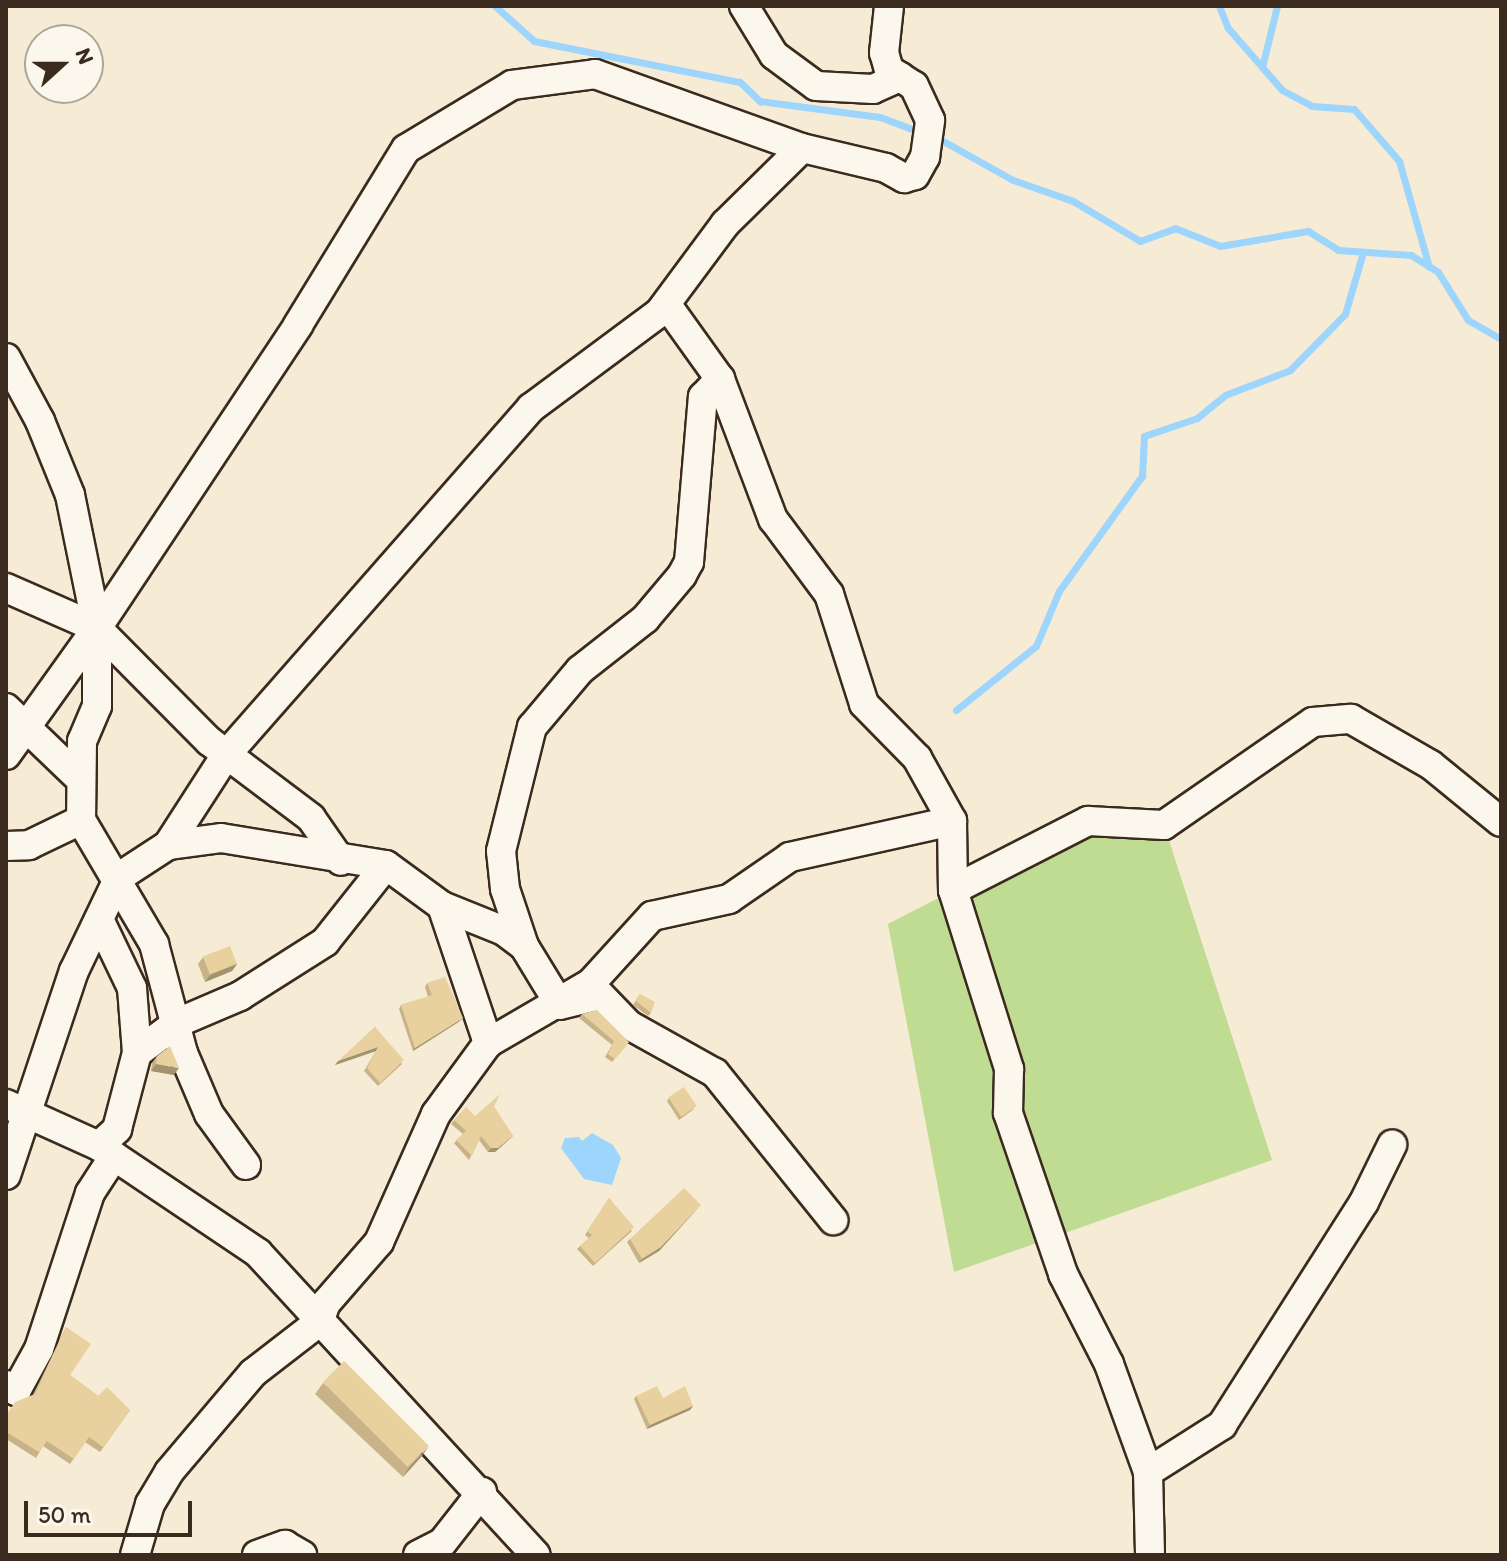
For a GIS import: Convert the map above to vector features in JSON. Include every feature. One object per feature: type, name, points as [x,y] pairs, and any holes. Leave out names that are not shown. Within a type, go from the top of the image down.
[{"type":"street","points":[[719,6],[758,32]]},
{"type":"street","points":[[744,6],[774,55],[816,86],[873,89],[900,77]]},
{"type":"street","points":[[6,755],[16,718],[97,628],[298,325],[406,149],[512,85],[595,74],[802,148],[875,165],[904,178],[915,175],[925,157],[930,120],[914,86],[889,70],[884,53],[889,6]]},
{"type":"street","points":[[6,1175],[17,1108],[74,971],[119,877],[168,845],[226,755],[531,408],[667,305],[725,224],[802,148]]},
{"type":"street","points":[[667,305],[720,379],[773,519],[829,594],[864,704],[917,758],[952,821],[953,890],[1009,1069],[1008,1113],[1063,1274],[1109,1364],[1148,1472],[1150,1555]]},
{"type":"street","points":[[6,358],[40,421],[70,495],[97,628],[97,706],[82,741],[81,820],[119,877],[154,944],[183,1053],[209,1114],[246,1165]]},
{"type":"street","points":[[560,1005],[524,946],[505,889],[501,851],[532,727],[580,670],[645,619],[682,575],[689,562],[703,397],[720,379]]},
{"type":"street","points":[[6,588],[97,628],[226,755],[311,818],[341,861]]},
{"type":"street","points":[[16,718],[81,780]]},
{"type":"street","points":[[953,890],[1088,821],[1164,825],[1313,722],[1351,719],[1431,765],[1501,822]]},
{"type":"street","points":[[6,846],[29,845],[81,820]]},
{"type":"street","points":[[135,1555],[150,1504],[178,1460],[253,1373],[319,1322],[326,1303],[379,1242],[436,1114],[488,1043],[560,1005],[591,983],[652,916],[729,899],[790,857],[952,821]]},
{"type":"street","points":[[168,845],[221,838],[341,861],[386,865],[442,906],[504,931],[524,946]]},
{"type":"street","points":[[137,1053],[177,1023],[240,996],[325,942],[386,865]]},
{"type":"street","points":[[442,906],[488,1043]]},
{"type":"street","points":[[6,1385],[16,1391],[39,1349],[90,1193],[117,1129],[137,1053],[132,988],[99,919]]},
{"type":"street","points":[[560,1005],[600,995],[629,1025],[715,1073],[833,1220]]},
{"type":"street","points":[[17,1108],[106,1151],[258,1253],[319,1322],[482,1492],[536,1555]]},
{"type":"street","points":[[1148,1472],[1222,1425],[1364,1202],[1392,1145]]},
{"type":"street","points":[[418,1555],[442,1543],[482,1492]]},
{"type":"street","points":[[257,1555],[285,1545],[302,1555]]},
{"type":"green space","points":[[1088,821],[1164,825],[1272,1160],[954,1272],[888,924]]},
{"type":"water","points":[[592,1133],[613,1145],[621,1158],[612,1185],[584,1179],[561,1148],[565,1138],[579,1137],[582,1141]]},
{"type":"building","points":[[230,946],[237,964],[210,974],[203,956]]},
{"type":"building","points":[[445,977],[463,1018],[415,1048],[401,1005],[432,995],[427,983]]},
{"type":"building","points":[[640,994],[655,1002],[651,1013],[636,1001]]},
{"type":"building","points":[[597,1010],[629,1042],[615,1059],[608,1054],[614,1041],[582,1014]]},
{"type":"building","points":[[375,1027],[404,1060],[380,1083],[367,1068],[378,1047],[338,1061]]},
{"type":"building","points":[[170,1046],[179,1068],[156,1064],[157,1056]]},
{"type":"building","points":[[684,1087],[697,1106],[681,1117],[668,1098]]},
{"type":"building","points":[[500,1094],[494,1107],[513,1136],[498,1148],[491,1148],[481,1136],[472,1156],[456,1140],[466,1131],[454,1120],[466,1107],[475,1116]]},
{"type":"building","points":[[684,1188],[701,1205],[661,1247],[642,1259],[630,1239]]},
{"type":"building","points":[[609,1198],[634,1227],[595,1263],[580,1246],[592,1235],[587,1231]]},
{"type":"building","points":[[66,1327],[91,1344],[70,1375],[98,1396],[107,1387],[130,1410],[103,1447],[89,1437],[74,1459],[47,1441],[39,1452],[6,1432],[6,1416],[15,1402],[35,1394]]},
{"type":"building","points":[[344,1361],[429,1446],[408,1467],[323,1382]]},
{"type":"building","points":[[657,1386],[663,1398],[685,1386],[693,1406],[650,1425],[636,1396]]},
{"type":"waterway","points":[[495,6],[534,41],[740,82],[760,101],[880,117],[920,132]]},
{"type":"waterway","points":[[1219,6],[1228,28],[1282,90],[1312,106],[1354,109],[1399,161],[1429,267]]},
{"type":"waterway","points":[[1262,67],[1277,6]]},
{"type":"waterway","points":[[936,137],[1013,180],[1073,201],[1140,241],[1175,228],[1220,246],[1308,231],[1338,250],[1411,255],[1438,272],[1468,320],[1501,339]]},
{"type":"waterway","points":[[956,710],[1036,646],[1059,591],[1142,476],[1144,436],[1197,418],[1225,395],[1290,370],[1345,314],[1363,252]]}]
